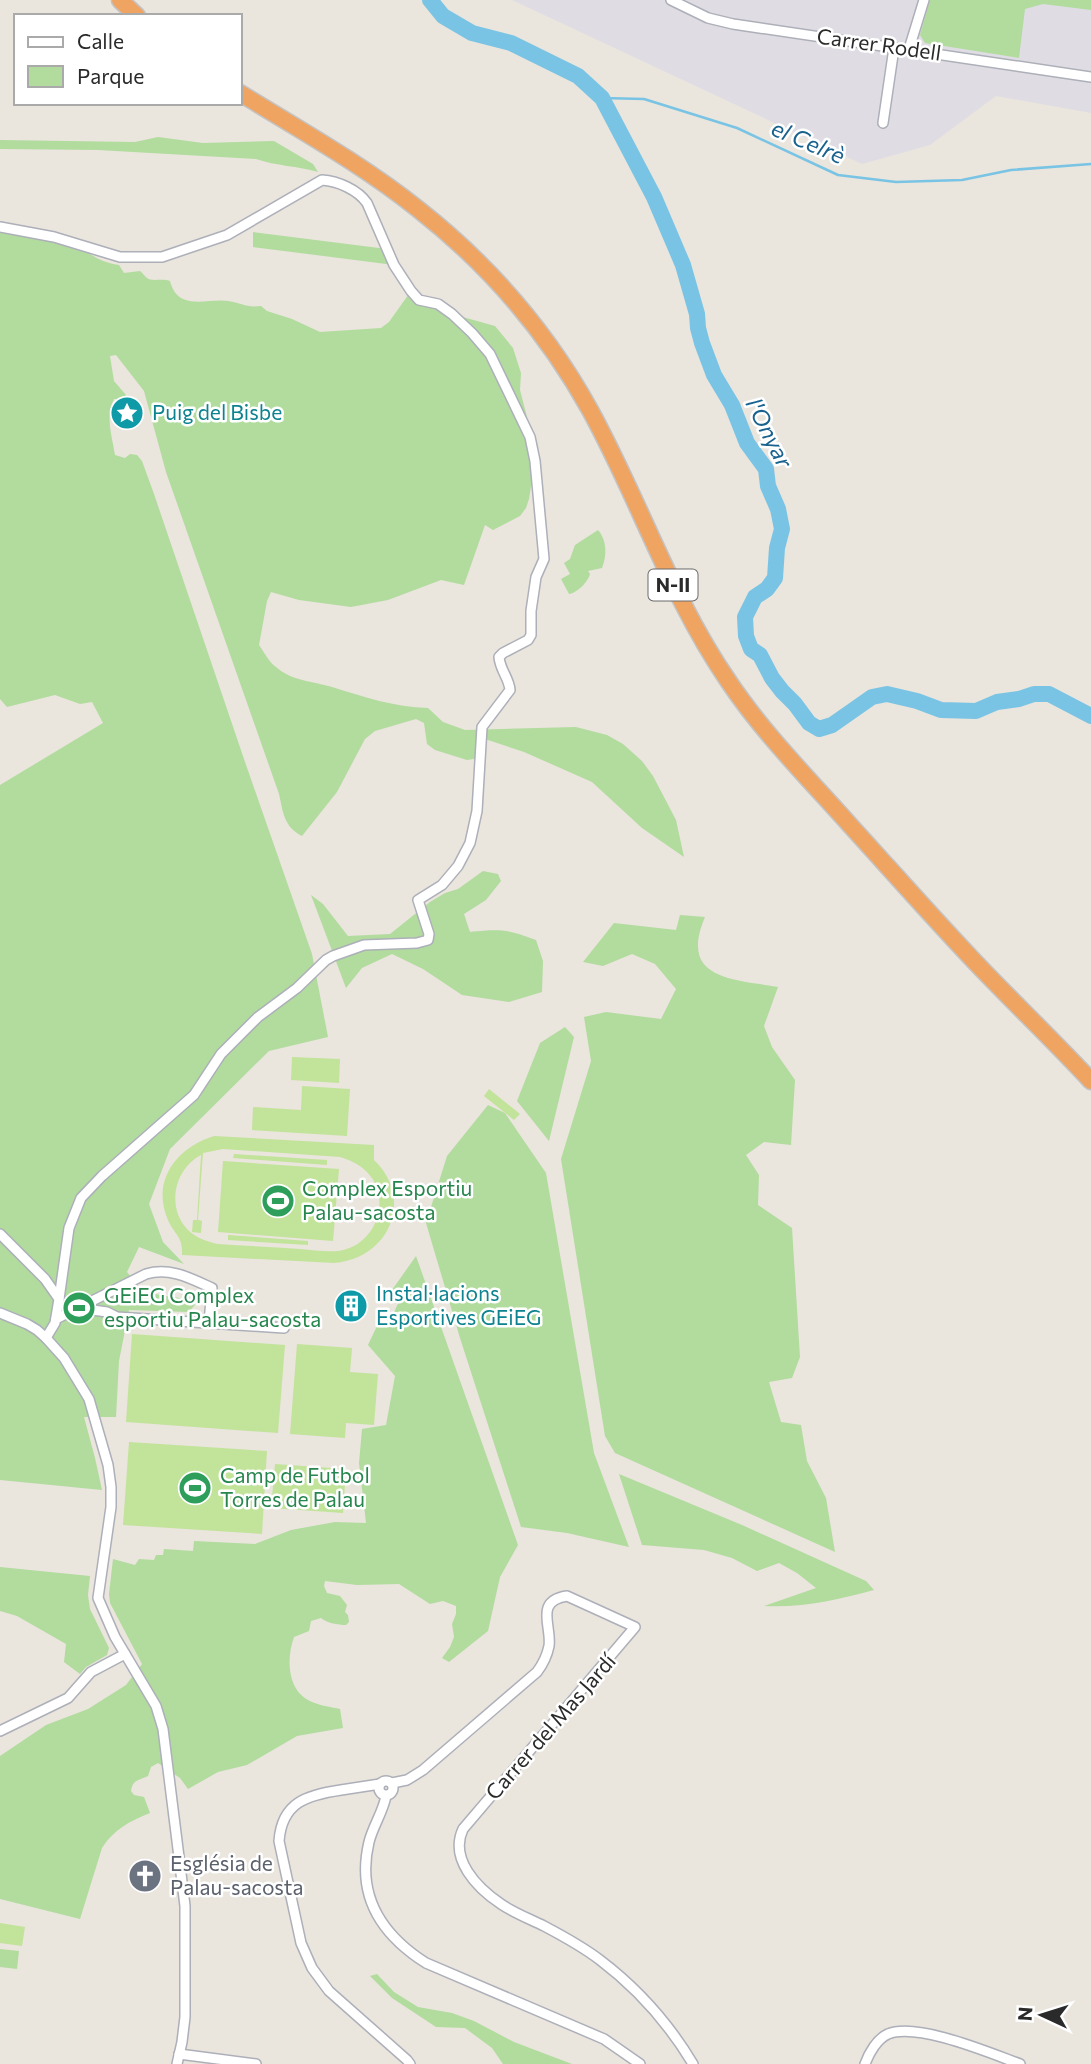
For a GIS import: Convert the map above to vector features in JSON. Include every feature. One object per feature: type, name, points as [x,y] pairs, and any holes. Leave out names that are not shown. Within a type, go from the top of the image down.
[{"type":"highway","points":[[121,1],[135,14]]},
{"type":"highway","name":"N-II","points":[[242,94],[326,146],[417,208],[472,257],[518,306],[555,353],[579,391],[613,455],[664,568],[709,653],[753,716],[974,961],[1091,1081]]},
{"type":"street","name":"Carrer Rodell","points":[[671,0],[708,18],[733,24],[1091,77]]},
{"type":"street","points":[[909,49],[923,0]]},
{"type":"street","points":[[883,123],[894,48]]},
{"type":"street","points":[[0,227],[54,237],[120,257],[162,257],[227,235],[322,180],[343,185],[367,203],[394,265],[419,300],[438,304],[452,314],[490,354],[530,437],[535,461],[544,559],[536,577],[531,635],[522,645],[499,657],[502,673],[510,690],[482,727],[477,811],[470,843],[458,866],[442,885],[418,900],[429,934],[428,940],[417,943],[363,945],[326,960],[297,988],[258,1017],[221,1054],[194,1095],[102,1175],[81,1198],[69,1228],[56,1319],[46,1338]]},
{"type":"street","points":[[0,1234],[45,1279],[59,1299]]},
{"type":"street","points":[[56,1319],[159,1270],[179,1274],[212,1288],[209,1323]]},
{"type":"street","points":[[78,1308],[107,1312],[117,1317],[284,1328]]},
{"type":"street","points":[[0,1312],[27,1324],[46,1338],[64,1358],[89,1399],[108,1465],[111,1507],[98,1598],[125,1654],[156,1706],[163,1729],[185,1906],[185,2017],[178,2059],[256,2064]]},
{"type":"street","name":"Carrer del Mas Jardí","points":[[392,1783],[407,1780],[423,1770],[537,1672],[549,1647],[546,1617],[548,1606],[554,1600],[567,1596],[635,1627],[463,1829],[459,1856],[481,1887],[501,1905],[578,1946],[600,1960],[631,1987],[677,2038],[693,2064]]},
{"type":"street","points":[[0,1731],[68,1698],[91,1672],[125,1654]]},
{"type":"street","points":[[410,2064],[329,1991],[312,1968],[301,1944],[279,1841],[287,1813],[306,1797],[380,1784],[387,1780],[392,1783],[393,1792],[386,1796],[368,1846],[367,1880],[376,1913],[393,1938],[426,1962],[604,2039],[640,2064]]},
{"type":"street","points":[[380,1784],[380,1793],[386,1796]]},
{"type":"street","points":[[865,2064],[880,2039],[898,2032],[922,2033],[952,2040],[1020,2064]]},
{"type":"shaded area","points":[[512,0],[1091,0],[1091,113],[996,96],[930,145],[862,164]]},
{"type":"green space","points":[[930,0],[1091,0],[1091,10],[1043,4],[1025,9],[1019,58],[925,43],[920,35]]},
{"type":"green space","points":[[158,137],[203,143],[274,141],[313,164],[318,172],[256,159],[98,150],[0,149],[0,140],[135,142]]},
{"type":"green space","points":[[0,227],[63,239],[99,259],[119,265],[124,273],[140,271],[149,279],[170,281],[174,291],[185,300],[222,300],[261,306],[267,311],[320,332],[381,328],[389,322],[411,291],[452,314],[495,326],[513,348],[521,373],[520,390],[527,417],[524,423],[535,461],[526,508],[520,516],[493,530],[485,525],[464,585],[441,580],[388,600],[351,607],[299,600],[271,592],[259,645],[273,665],[289,675],[379,701],[428,708],[443,722],[465,730],[576,727],[607,735],[623,744],[642,761],[653,776],[676,820],[684,857],[642,828],[592,782],[524,752],[482,738],[480,758],[467,760],[435,750],[427,744],[424,723],[416,719],[375,731],[365,739],[337,792],[302,836],[291,828],[283,813],[279,794],[166,472],[144,391],[116,355],[110,356],[114,381],[126,395],[122,399],[114,399],[111,406],[110,426],[115,455],[125,458],[130,454],[137,455],[142,461],[312,954],[328,1037],[269,1051],[170,1149],[149,1204],[163,1242],[184,1264],[139,1247],[127,1272],[143,1292],[198,1301],[189,1312],[129,1310],[119,1361],[116,1417],[84,1417],[102,1490],[0,1480],[0,785],[103,723],[92,702],[80,704],[55,695],[7,707],[0,699]]},
{"type":"green space","points":[[253,232],[387,249],[394,265],[253,247]]},
{"type":"green space","points":[[598,530],[605,548],[602,568],[588,571],[590,574],[585,584],[569,594],[561,579],[570,574],[564,563],[570,559],[575,545]]},
{"type":"green space","points":[[483,871],[498,874],[501,881],[486,900],[464,914],[470,932],[503,931],[536,940],[543,961],[542,992],[509,1002],[462,995],[423,969],[392,954],[362,968],[346,988],[311,895],[323,904],[348,936],[390,934],[430,902],[458,889]]},
{"type":"green space","points":[[680,915],[705,917],[699,938],[699,953],[705,965],[715,973],[744,982],[778,987],[764,1026],[772,1047],[795,1080],[791,1145],[764,1142],[746,1155],[759,1175],[758,1205],[792,1228],[800,1357],[792,1378],[769,1382],[781,1422],[801,1425],[807,1461],[826,1498],[835,1552],[615,1453],[605,1436],[561,1159],[591,1061],[584,1017],[606,1012],[661,1019],[676,989],[655,964],[632,954],[603,966],[583,962],[614,923],[676,930]]},
{"type":"green space","points":[[565,1027],[574,1037],[549,1141],[517,1101],[540,1043]]},
{"type":"green space","points":[[292,1057],[340,1059],[339,1083],[291,1080]]},
{"type":"green space","points":[[302,1086],[350,1089],[347,1136],[252,1130],[253,1107],[301,1110]]},
{"type":"green space","points":[[489,1089],[520,1114],[514,1120],[484,1096]]},
{"type":"green space","points":[[488,1105],[505,1113],[546,1173],[594,1453],[629,1547],[567,1533],[521,1527],[460,1338],[426,1223],[447,1156]]},
{"type":"green space","points":[[214,1136],[374,1145],[374,1160],[386,1175],[393,1192],[394,1209],[390,1225],[382,1239],[369,1251],[353,1259],[334,1263],[182,1255],[180,1240],[168,1220],[164,1206],[165,1179],[178,1158],[200,1141]],"holes":[[[223,1149],[340,1157],[359,1165],[369,1174],[376,1185],[379,1201],[379,1212],[371,1230],[365,1238],[348,1249],[328,1251],[218,1244],[191,1233],[177,1211],[175,1200],[179,1179],[192,1161],[201,1155],[197,1220],[193,1220],[192,1232],[201,1233],[202,1221],[198,1220],[203,1153]]]},
{"type":"green space","points":[[234,1154],[327,1160],[327,1165],[233,1158]]},
{"type":"green space","name":"Complex Esportiu Palau-sacosta","points":[[223,1161],[339,1169],[333,1241],[218,1232]]},
{"type":"green space","points":[[228,1235],[308,1241],[308,1245],[228,1240]]},
{"type":"green space","points":[[416,1256],[518,1545],[500,1577],[488,1631],[449,1662],[442,1658],[454,1637],[452,1624],[456,1606],[443,1601],[430,1604],[399,1584],[357,1585],[325,1581],[327,1593],[340,1596],[347,1605],[345,1612],[349,1622],[340,1625],[321,1618],[311,1621],[309,1631],[294,1637],[290,1655],[291,1674],[293,1683],[304,1697],[315,1703],[340,1709],[343,1728],[297,1736],[247,1765],[218,1772],[188,1789],[180,1778],[158,1763],[151,1767],[148,1776],[135,1782],[131,1791],[134,1795],[144,1797],[150,1813],[123,1826],[102,1848],[80,1919],[0,1899],[0,1756],[46,1725],[88,1709],[126,1685],[142,1664],[110,1603],[113,1559],[135,1565],[139,1559],[154,1560],[156,1555],[163,1555],[164,1549],[193,1551],[194,1541],[255,1544],[291,1530],[335,1522],[366,1523],[359,1463],[362,1429],[386,1425],[395,1376],[368,1345],[377,1326],[390,1321],[401,1297],[392,1290]]},
{"type":"green space","points":[[132,1334],[285,1345],[278,1433],[126,1422]]},
{"type":"green space","points":[[297,1344],[352,1348],[350,1372],[378,1374],[374,1425],[346,1423],[345,1438],[290,1434]]},
{"type":"green space","name":"Camp de Futbol Torres de Palau","points":[[129,1442],[267,1451],[262,1534],[123,1525]]},
{"type":"green space","points":[[275,1464],[346,1469],[343,1513],[271,1508]]},
{"type":"green space","points":[[619,1474],[866,1581],[874,1590],[820,1602],[764,1606],[816,1588],[779,1563],[757,1571],[732,1558],[704,1550],[642,1545]]},
{"type":"green space","points":[[0,1567],[90,1576],[90,1609],[109,1648],[107,1655],[86,1667],[80,1674],[64,1662],[66,1644],[17,1616],[0,1611]]},
{"type":"green space","points":[[0,1923],[25,1927],[22,1946],[0,1943]]},
{"type":"green space","points":[[0,1949],[19,1951],[17,1969],[0,1967]]},
{"type":"green space","points":[[377,1974],[394,1992],[418,2007],[452,2013],[474,2021],[514,2042],[572,2064],[503,2064],[492,2048],[465,2028],[436,2027],[392,1998],[370,1976]]},
{"type":"waterway","name":"l'Onyar","points":[[430,0],[443,16],[472,33],[511,43],[578,76],[602,98],[654,197],[683,265],[702,343],[714,375],[732,405],[747,443],[766,469],[768,486],[778,509],[782,529],[777,548],[775,578],[767,589],[755,597],[745,617],[746,636],[751,649],[760,655],[772,678],[809,723],[819,729],[832,725],[872,697],[887,694],[941,710],[976,711],[997,702],[1034,694],[1049,694],[1091,716]]},
{"type":"waterway","name":"el Celrè","points":[[602,98],[644,99],[737,128],[838,175],[896,182],[962,180],[1011,170],[1091,164]]},
{"type":"place","name":"Puig del Bisbe","points":[[127,413]]},
{"type":"place","name":"Complex Esportiu Palau-sacosta","points":[[278,1201]]},
{"type":"place","name":"Instal·lacions Esportives GEiEG","points":[[351,1306]]},
{"type":"place","name":"GEiEG Complex esportiu Palau-sacosta","points":[[79,1308]]},
{"type":"place","name":"Camp de Futbol Torres de Palau","points":[[195,1488]]},
{"type":"place","name":"Església de Palau-sacosta","points":[[145,1876]]}]
